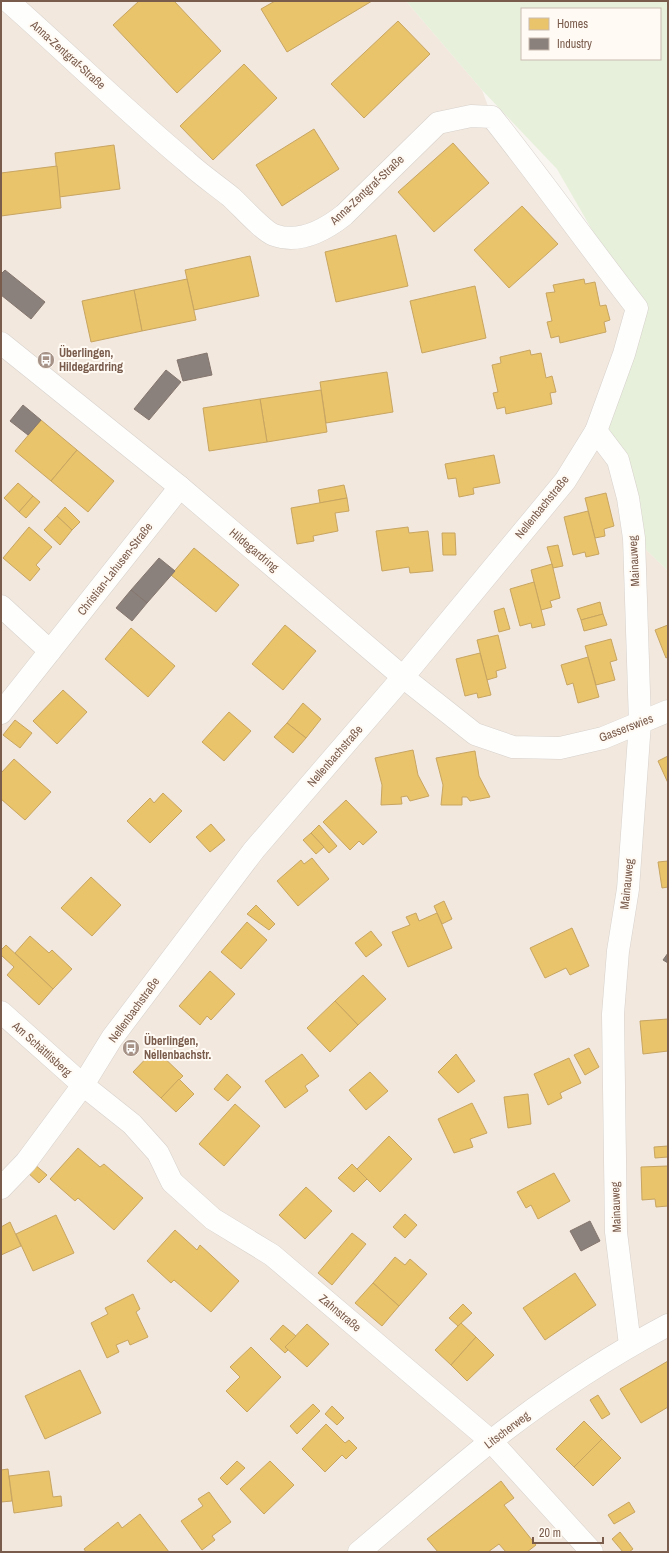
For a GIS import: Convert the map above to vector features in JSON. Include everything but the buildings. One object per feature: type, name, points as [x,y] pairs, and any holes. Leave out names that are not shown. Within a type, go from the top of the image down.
[{"type":"street","name":"Anna-Zentgraf-Straße","points":[[8,1],[186,161],[273,235],[296,237],[317,232],[331,225],[344,215],[438,123],[471,116],[492,117],[637,308]]},
{"type":"street","name":"Nellenbachstraße","points":[[1,1188],[26,1162],[83,1085],[112,1038],[254,850],[403,677],[565,481],[596,431],[624,354],[637,308]]},
{"type":"street","name":"Hildegardring","points":[[1,343],[180,487],[403,677],[475,734],[513,747]]},
{"type":"street","name":"Mainauweg","points":[[596,431],[618,460],[628,498],[634,538],[640,723],[628,889],[618,951],[613,1014],[616,1232],[630,1345]]},
{"type":"street","name":"Christian-Lahusen-Straße","points":[[1,713],[180,487]]},
{"type":"street","points":[[1,606],[50,651]]},
{"type":"street","name":"Gasserswies","points":[[513,747],[560,748],[603,738],[668,711]]},
{"type":"street","name":"Am Schättlisberg","points":[[1,1012],[83,1085]]},
{"type":"street","name":"Zahnstraße","points":[[83,1085],[132,1124],[158,1153],[172,1182],[212,1219],[272,1255],[491,1441],[592,1552]]},
{"type":"street","name":"Litscherweg","points":[[359,1552],[491,1441],[541,1404],[630,1345],[668,1325]]},
{"type":"shaded area","points":[[1,1],[406,1],[482,90],[492,117],[637,308],[634,538],[668,571],[668,1552],[1,1552]]},
{"type":"green space","points":[[406,1],[668,1],[668,571],[634,538],[596,431],[637,308],[557,169],[482,90]]},
{"type":"place","name":"Überlingen, Hildegardring","points":[[46,360]]},
{"type":"place","name":"Überlingen, Nellenbachstr.","points":[[131,1048]]}]
